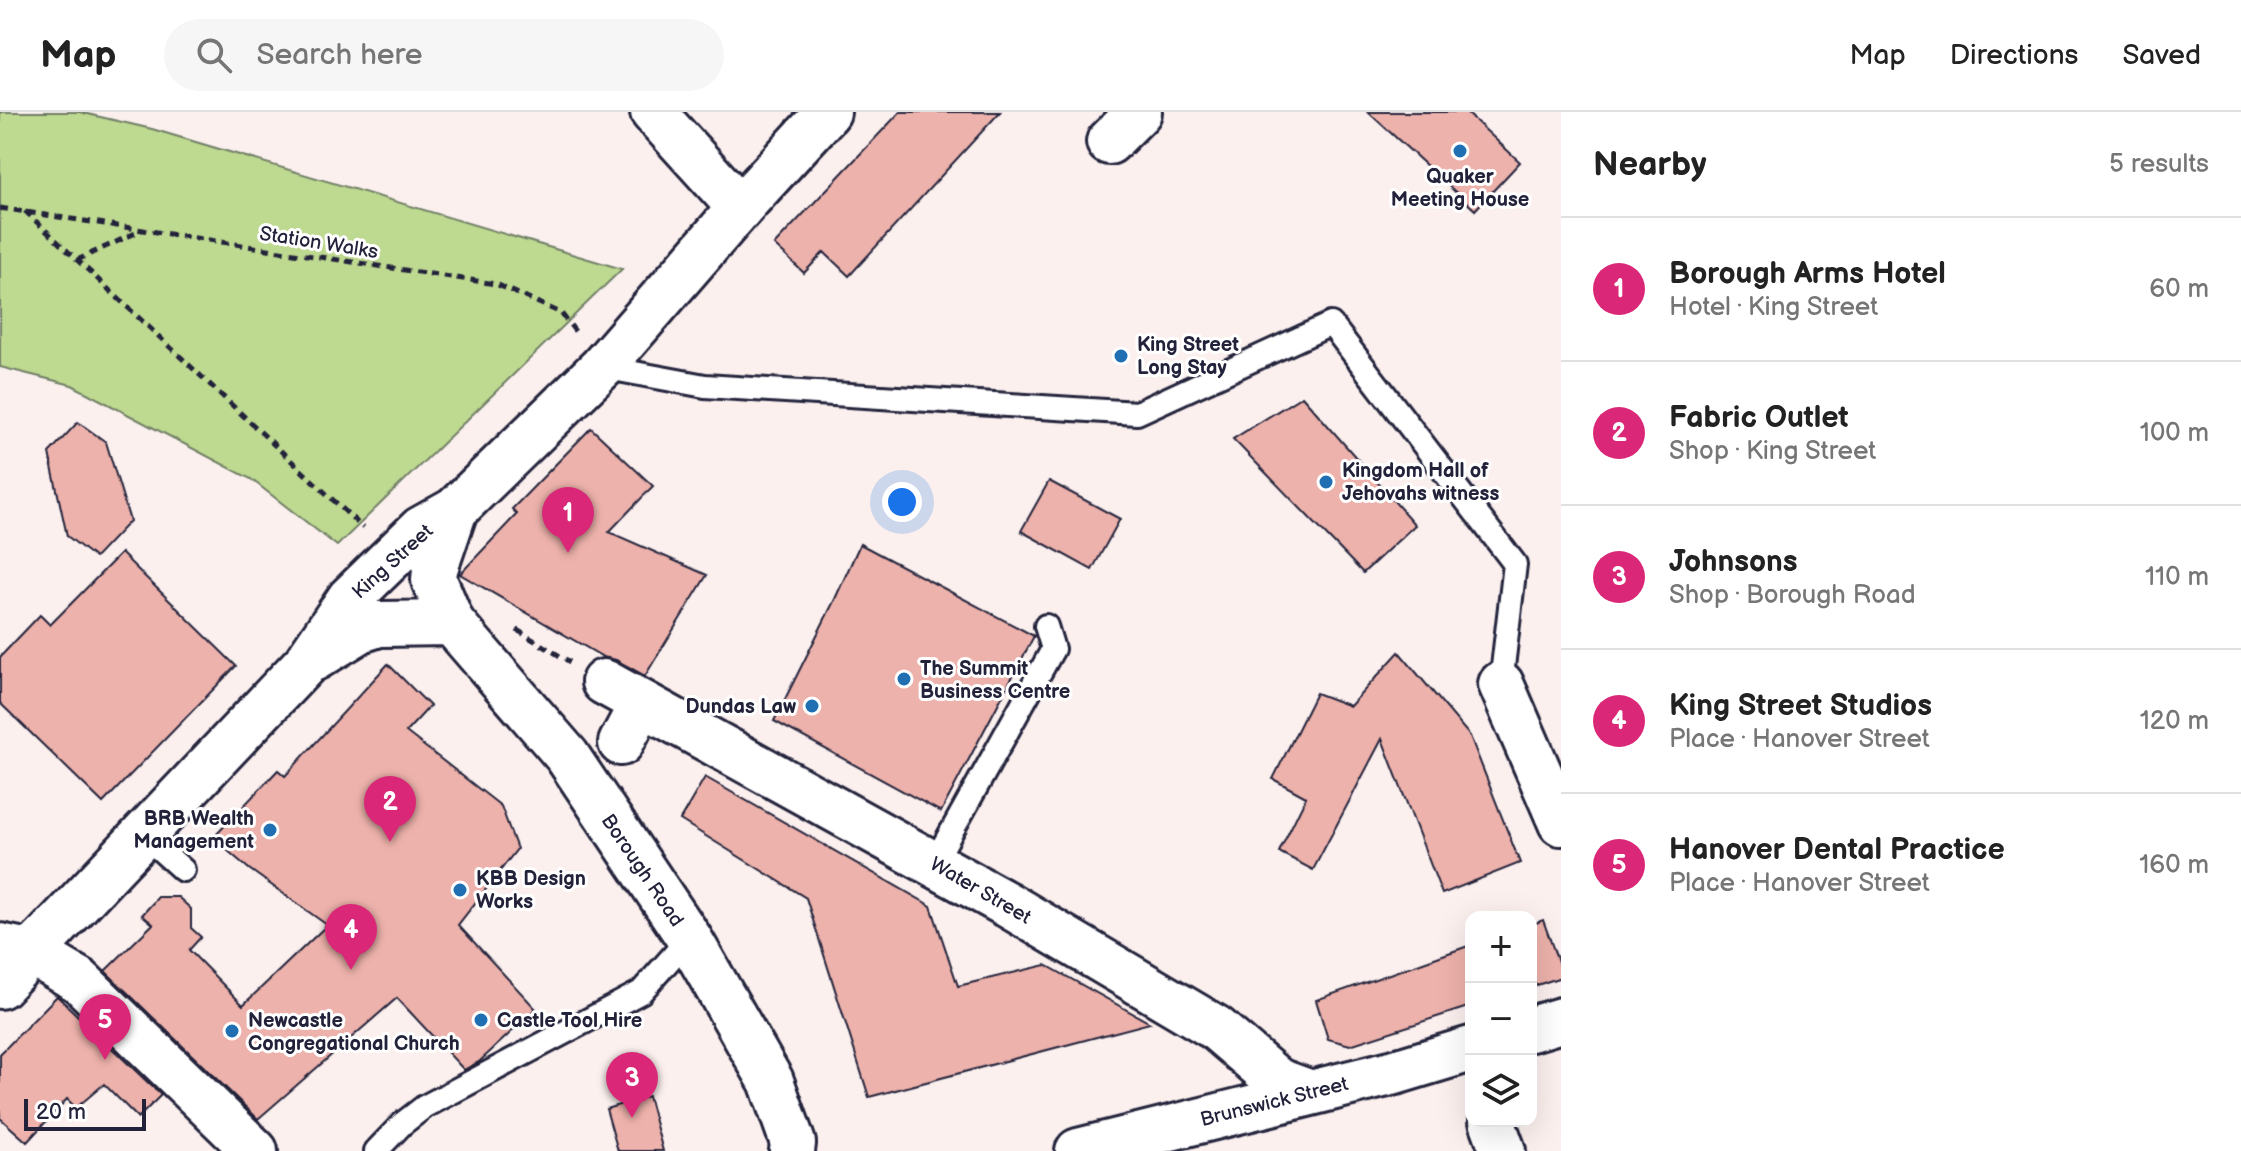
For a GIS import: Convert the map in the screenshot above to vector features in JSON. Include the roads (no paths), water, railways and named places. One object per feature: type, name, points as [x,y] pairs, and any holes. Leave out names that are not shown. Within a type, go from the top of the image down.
[{"type":"main road","points":[[653,112],[740,208]]},
{"type":"main road","name":"King Street","points":[[0,986],[16,950],[144,835],[305,664],[350,598],[421,529],[455,510],[602,367],[828,112]]},
{"type":"main road","name":"Borough Road","points":[[455,510],[434,580],[452,623],[567,756],[689,938],[771,1081],[795,1148]]},
{"type":"main road","points":[[305,664],[361,630],[379,624],[452,623]]},
{"type":"main road","name":"Water Street","points":[[604,682],[934,863],[1216,1028],[1278,1081],[1308,1092]]},
{"type":"main road","points":[[1501,684],[1561,823]]},
{"type":"main road","points":[[621,743],[642,703]]},
{"type":"main road","points":[[16,950],[80,981],[255,1151]]},
{"type":"main road","points":[[1537,1027],[1561,1020]]},
{"type":"main road","name":"Brunswick Street","points":[[1078,1151],[1465,1053]]},
{"type":"main road","points":[[1494,1127],[1503,1151]]},
{"type":"lane","points":[[602,367],[705,386],[1137,413],[1331,324],[1515,564],[1501,684]]},
{"type":"lane","points":[[934,863],[1053,649],[1046,626]]},
{"type":"lane","points":[[144,835],[183,870]]},
{"type":"lane","points":[[376,1151],[424,1107],[641,992],[689,938]]},
{"type":"place","name":"Quaker Meeting House","points":[[1460,151]]},
{"type":"place","name":"King Street Long Stay","points":[[1121,356]]},
{"type":"place","name":"Kingdom Hall of Jehovahs witness","points":[[1326,482]]},
{"type":"place","name":"Borough Arms Hotel","points":[[568,553]]},
{"type":"place","name":"The Summit Business Centre","points":[[904,679]]},
{"type":"place","name":"Dundas Law","points":[[812,706]]},
{"type":"place","name":"BRB Wealth Management","points":[[270,830]]},
{"type":"place","name":"Fabric Outlet","points":[[390,842]]},
{"type":"place","name":"KBB Design Works","points":[[460,890]]},
{"type":"place","name":"King Street Studios","points":[[351,970]]},
{"type":"place","name":"Castle Tool Hire","points":[[481,1020]]},
{"type":"place","name":"Newcastle Congregational Church","points":[[232,1031]]},
{"type":"place","name":"Hanover Dental Practice","points":[[105,1060]]},
{"type":"place","name":"Johnsons","points":[[632,1118]]}]
